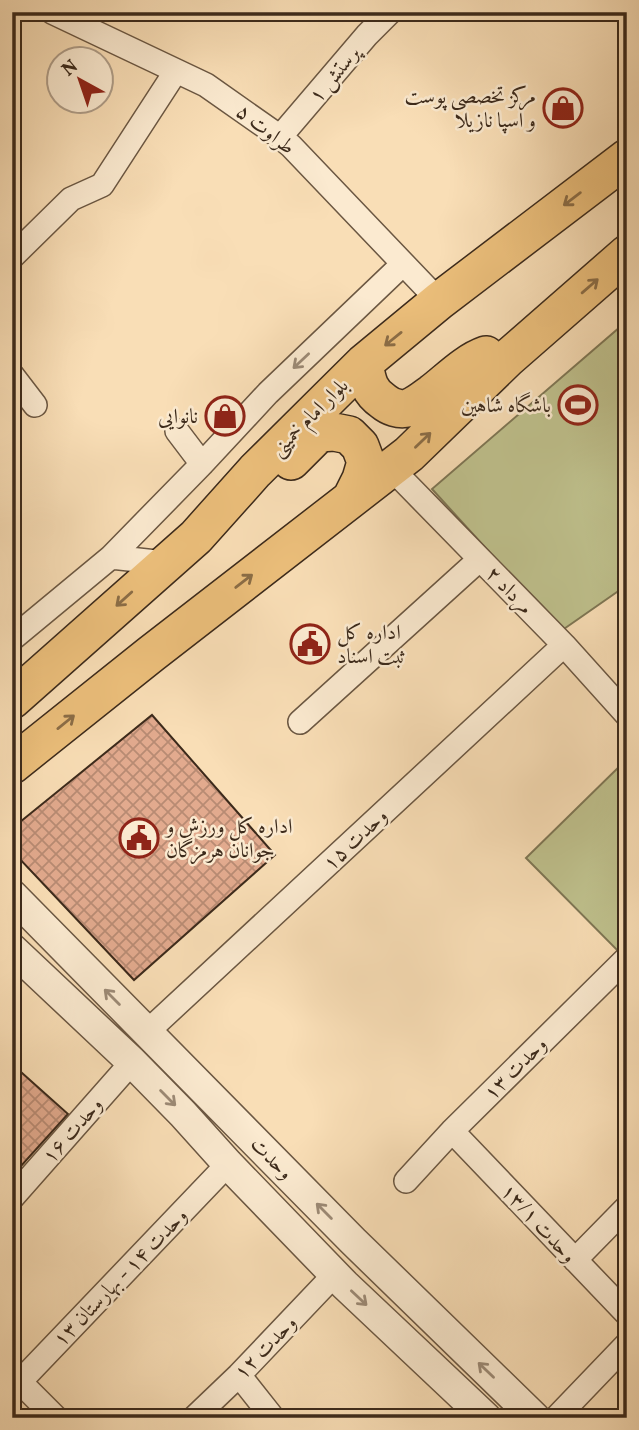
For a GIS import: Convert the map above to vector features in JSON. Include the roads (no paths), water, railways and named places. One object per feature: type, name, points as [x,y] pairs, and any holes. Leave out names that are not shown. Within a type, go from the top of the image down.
[{"type":"main road","name":"بلوار امام خمینی","points":[[12,700],[196,537],[255,471],[364,363],[439,301],[627,158]]},
{"type":"main road","points":[[12,765],[409,454],[508,358],[627,254]]},
{"type":"main road","points":[[364,363],[367,384],[375,396],[396,408],[410,407],[424,399],[464,367],[484,355],[508,358]]},
{"type":"main road","points":[[196,537],[276,476],[319,433],[349,435],[360,446],[366,462],[351,499]]},
{"type":"street","name":"طراوت ۵","points":[[52,12],[206,85],[280,137],[439,301]]},
{"type":"street","name":"پرستش ۱","points":[[280,137],[390,12]]},
{"type":"street","points":[[12,257],[71,199],[102,185],[176,71]]},
{"type":"street","points":[[12,639],[111,556],[268,393],[403,264]]},
{"type":"street","points":[[12,375],[35,405]]},
{"type":"street","points":[[177,431],[202,464]]},
{"type":"street","name":"مرداد ۲","points":[[391,468],[564,645],[627,715]]},
{"type":"street","points":[[111,556],[165,563]]},
{"type":"street","points":[[300,722],[480,559]]},
{"type":"street","name":"وحدت ۱۵","points":[[147,1032],[564,645]]},
{"type":"street","name":"وحدت","points":[[12,895],[353,1241],[536,1418]]},
{"type":"street","name":"وحدت","points":[[12,949],[132,1062],[335,1274],[486,1418]]},
{"type":"street","name":"وحدت ۱۳","points":[[406,1181],[452,1131],[627,958]]},
{"type":"street","name":"وحدت ۱۶","points":[[12,1198],[132,1062]]},
{"type":"street","name":"وحدت ۱۳/۱","points":[[452,1131],[627,1314]]},
{"type":"street","name":"وحدت ۱۴ - بهارستان ۱۳","points":[[16,1386],[228,1164]]},
{"type":"street","points":[[575,1260],[627,1207]]},
{"type":"street","name":"وحدت ۱۲","points":[[194,1418],[335,1274]]},
{"type":"street","points":[[556,1418],[627,1344]]},
{"type":"street","points":[[239,1375],[273,1418]]},
{"type":"street","points":[[16,1386],[56,1418]]},
{"type":"place","name":"مرکز تخصصی پوست و اسپا نازیلا","points":[[563,108]]},
{"type":"place","name":"باشگاه شاهین","points":[[578,405]]},
{"type":"place","name":"نانوایی","points":[[225,416]]},
{"type":"place","name":"اداره کل ثبت اسناد","points":[[310,644]]},
{"type":"place","name":"اداره کل ورزش و جوانان هرمزگان","points":[[139,838]]}]
